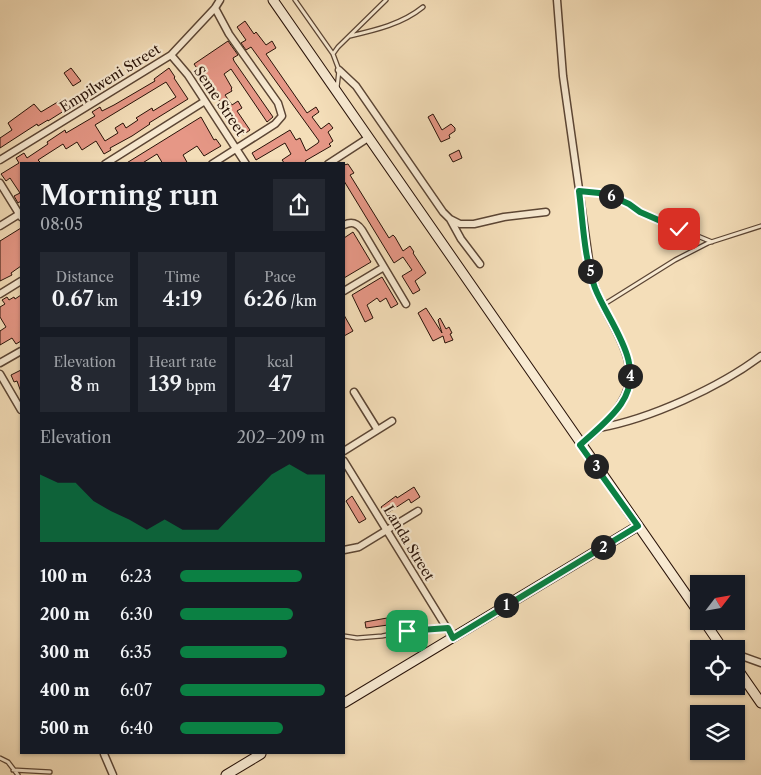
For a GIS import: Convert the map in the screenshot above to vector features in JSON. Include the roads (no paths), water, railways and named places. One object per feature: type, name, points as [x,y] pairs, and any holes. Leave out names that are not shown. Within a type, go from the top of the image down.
[{"type":"main road","points":[[273,0],[580,445],[690,600]]},
{"type":"main road","points":[[345,702],[638,526]]},
{"type":"main road","points":[[745,680],[761,702]]},
{"type":"main road","points":[[226,775],[261,754]]},
{"type":"street","name":"Empilweni Street","points":[[0,160],[171,55],[215,8],[220,0]]},
{"type":"street","points":[[557,0],[563,76],[591,274],[603,306],[621,339],[630,370],[629,387],[621,404],[580,445]]},
{"type":"street","points":[[215,8],[229,34],[282,110],[282,116],[275,124],[215,162]]},
{"type":"street","name":"Seme Street","points":[[171,55],[188,75],[245,162]]},
{"type":"street","points":[[340,70],[356,86],[480,264]]},
{"type":"street","points":[[108,162],[205,101]]},
{"type":"street","points":[[331,162],[368,138]]},
{"type":"street","points":[[0,183],[20,213]]},
{"type":"street","points":[[450,219],[460,224],[474,224],[504,217],[546,212]]},
{"type":"street","points":[[0,226],[20,216]]},
{"type":"street","points":[[345,224],[350,222],[358,226],[406,304]]},
{"type":"street","points":[[345,291],[384,267]]},
{"type":"street","points":[[0,294],[20,282]]},
{"type":"street","points":[[0,363],[20,351]]},
{"type":"street","points":[[598,428],[652,413],[678,402],[732,375],[761,356]]},
{"type":"street","points":[[0,374],[20,408]]},
{"type":"street","points":[[354,392],[369,414],[377,429],[376,431]]},
{"type":"street","points":[[345,450],[392,421]]},
{"type":"street","name":"Landa Street","points":[[345,463],[453,638]]},
{"type":"street","points":[[345,550],[359,547],[418,511]]},
{"type":"street","points":[[745,657],[761,663]]},
{"type":"street","points":[[104,754],[113,775]]},
{"type":"lane","points":[[295,0],[333,54],[340,70],[337,93]]},
{"type":"lane","points":[[333,54],[386,0]]},
{"type":"lane","points":[[350,36],[399,22],[423,7]]},
{"type":"lane","points":[[579,191],[599,193],[616,198],[640,212],[712,242]]},
{"type":"lane","points":[[603,306],[675,260],[712,242],[761,226]]},
{"type":"lane","points":[[345,636],[357,638],[448,628]]},
{"type":"lane","points":[[0,758],[8,762],[18,775]]},
{"type":"lane","points":[[13,770],[50,772]]}]
